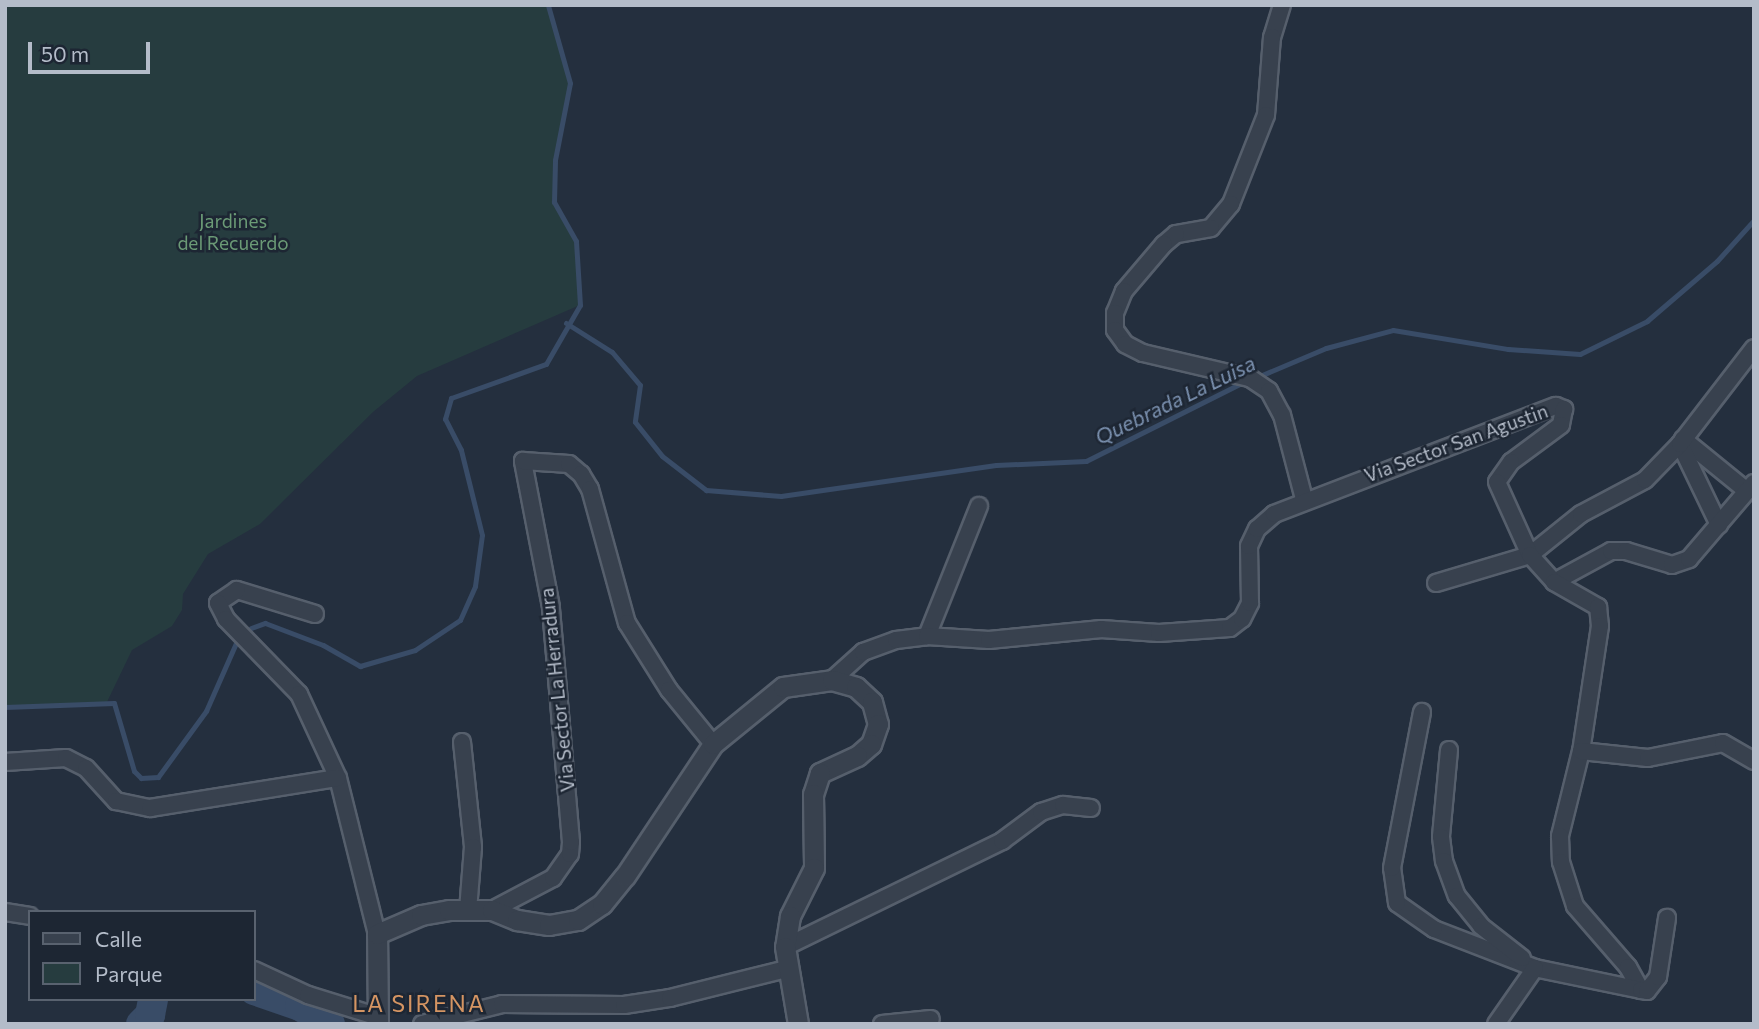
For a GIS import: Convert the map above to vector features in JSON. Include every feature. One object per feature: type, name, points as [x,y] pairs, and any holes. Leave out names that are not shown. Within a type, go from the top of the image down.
[{"type":"street","points":[[1282,5],[1272,37],[1266,115],[1231,204],[1212,228],[1175,234],[1164,244],[1124,291],[1115,313],[1115,330],[1134,348],[1250,378],[1269,391],[1282,415],[1304,499]]},
{"type":"street","points":[[1436,583],[1530,555],[1581,514],[1645,480],[1682,441],[1754,348]]},
{"type":"street","name":"Via Sector San Agustin","points":[[832,680],[863,652],[896,640],[927,636],[989,640],[1101,629],[1159,633],[1230,628],[1242,619],[1250,603],[1249,546],[1257,529],[1273,514],[1304,499],[1556,406],[1564,410],[1561,425],[1511,462],[1497,482],[1530,555],[1554,582],[1593,601],[1600,615],[1581,751],[1560,836],[1566,886],[1575,906],[1628,967],[1641,990]]},
{"type":"street","points":[[1554,582],[1611,551],[1672,565],[1689,559],[1750,487],[1682,441]]},
{"type":"street","points":[[1682,441],[1719,525]]},
{"type":"street","name":"Via Sector La Herradura","points":[[492,910],[553,878],[570,855],[571,842],[551,607],[523,461],[569,464],[581,474],[590,489],[627,623],[669,690],[713,744]]},
{"type":"street","points":[[927,636],[979,506]]},
{"type":"street","points":[[256,971],[308,995],[377,1020],[377,934],[338,778],[299,694],[226,619],[218,603],[237,590],[315,614]]},
{"type":"street","points":[[377,934],[421,915],[468,910],[492,910],[516,920],[548,925],[578,920],[602,904],[713,744],[783,687],[832,680],[856,687],[872,702],[878,724],[871,744],[857,756],[820,773],[813,794],[814,868],[790,916],[785,947],[786,969],[798,1024]]},
{"type":"street","points":[[1422,712],[1392,868],[1397,902],[1434,929],[1535,968],[1647,991],[1658,977],[1667,918]]},
{"type":"street","points":[[462,742],[473,847],[468,910]]},
{"type":"street","points":[[1581,751],[1648,758],[1723,743],[1754,761]]},
{"type":"street","points":[[1449,750],[1441,837],[1444,861],[1457,896],[1481,926],[1535,968]]},
{"type":"street","points":[[5,761],[66,758],[86,768],[116,801],[150,808],[338,778]]},
{"type":"street","points":[[785,947],[1002,841],[1041,812],[1063,805],[1091,808]]},
{"type":"street","points":[[5,912],[28,916]]},
{"type":"street","points":[[1496,1024],[1535,968]]},
{"type":"street","points":[[422,1024],[502,1004],[647,1001],[786,969]]},
{"type":"street","points":[[881,1024],[931,1019]]},
{"type":"green space","name":"Jardines del Recuerdo","points":[[5,5],[548,5],[570,83],[555,160],[554,202],[576,241],[580,305],[417,376],[373,412],[260,524],[208,554],[183,594],[182,610],[172,626],[132,650],[107,702],[5,707]]},
{"type":"waterway","points":[[251,628],[265,623],[323,645],[360,666],[415,650],[460,620],[475,586],[482,535],[461,450],[445,419],[451,398],[546,364],[580,305],[576,241],[554,202],[555,160],[570,83],[548,5]]},
{"type":"waterway","name":"Quebrada La Luisa","points":[[1255,378],[1326,348],[1393,330],[1508,349],[1580,354],[1647,321],[1717,261],[1754,220]]},
{"type":"waterway","name":"Quebrada La Luisa","points":[[566,323],[612,352],[640,385],[635,422],[662,456],[706,490],[781,496],[996,465],[1086,461],[1246,381]]},
{"type":"waterway","points":[[5,707],[114,703],[134,771],[141,778],[158,777],[206,711],[236,643]]},
{"type":"waterway","points":[[256,991],[300,1006],[330,1024]]},
{"type":"waterway","points":[[141,1024],[150,1015],[153,1001]]},
{"type":"district","name":"LA SIRENA","points":[[419,1003]]}]
